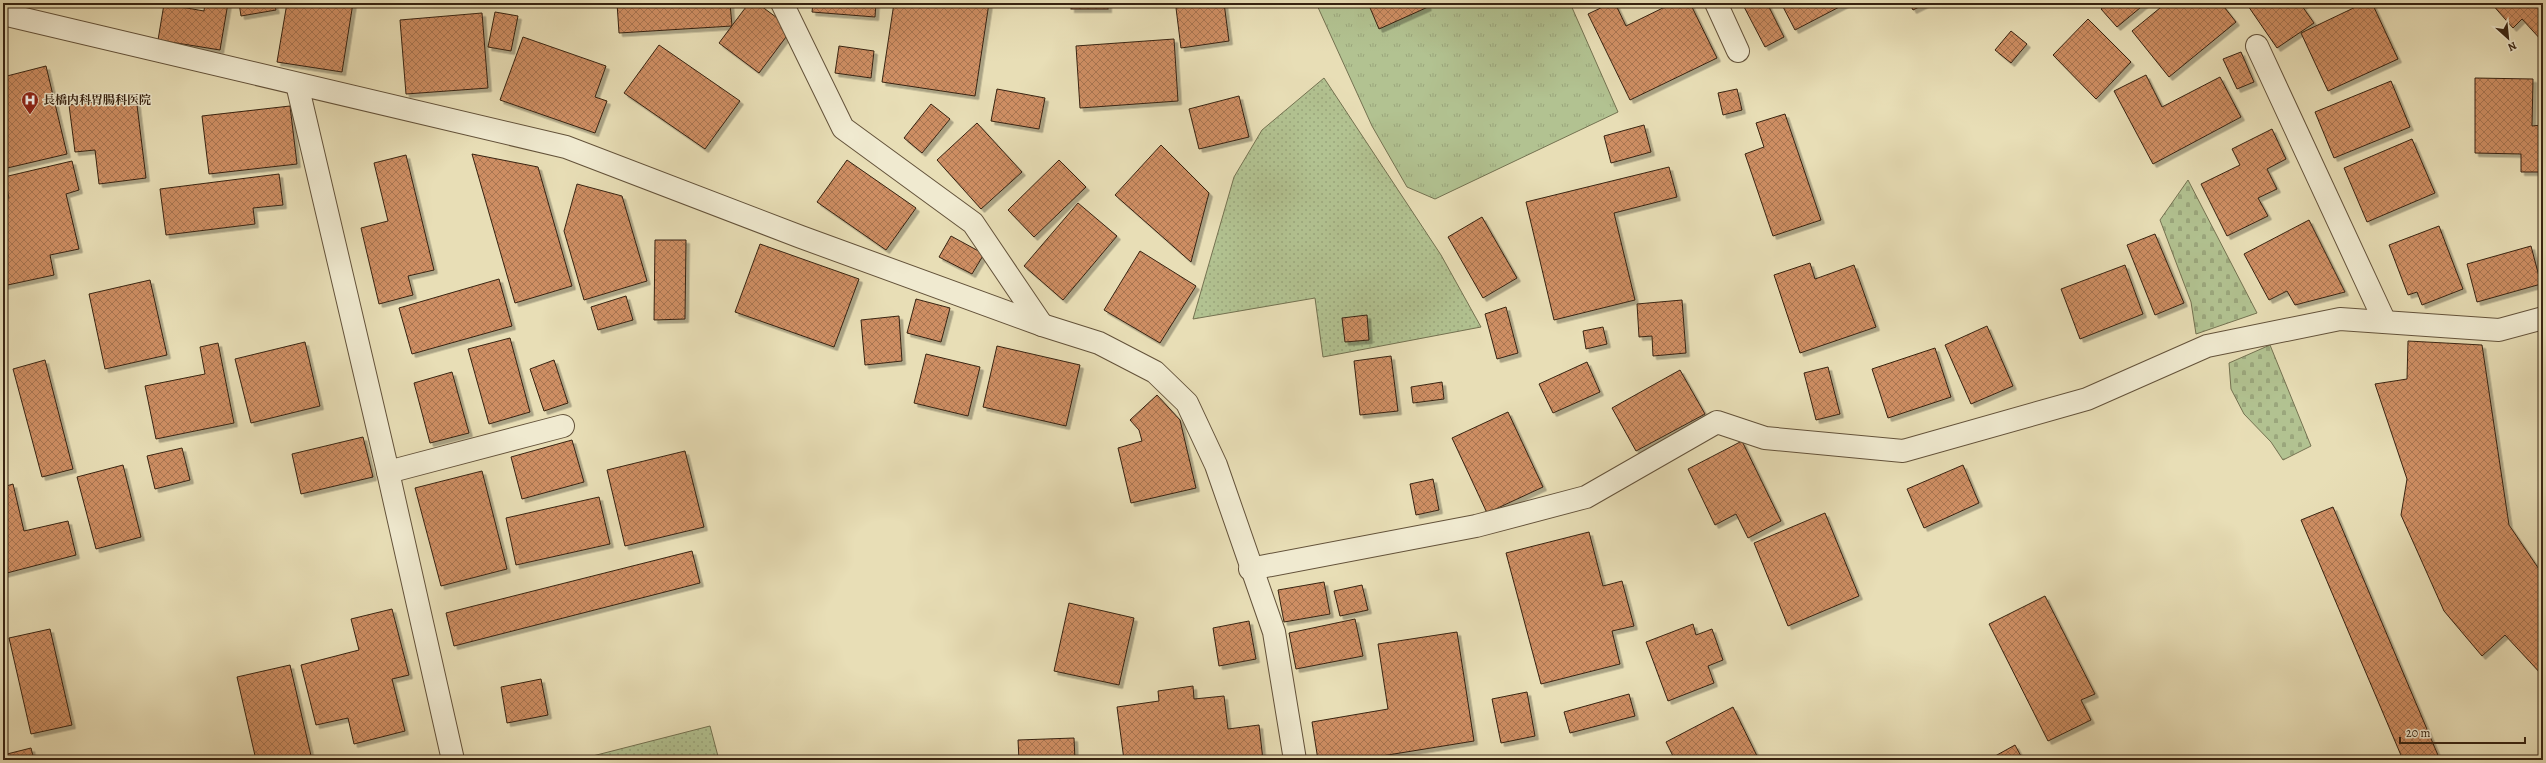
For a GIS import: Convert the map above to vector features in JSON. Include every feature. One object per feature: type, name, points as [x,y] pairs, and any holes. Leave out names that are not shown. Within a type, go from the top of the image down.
[{"type":"street","points":[[782,3],[843,128],[973,223],[1042,325]]},
{"type":"street","points":[[1716,3],[1738,51]]},
{"type":"street","points":[[13,11],[297,84],[566,147],[801,237],[1042,325],[1099,342],[1156,372],[1186,403],[1216,465],[1250,569],[1274,632],[1295,760]]},
{"type":"street","points":[[2257,46],[2384,322]]},
{"type":"street","points":[[297,84],[388,472],[453,760]]},
{"type":"street","points":[[1250,569],[1476,526],[1586,497],[1717,422],[1765,438],[1903,451],[2087,399],[2207,346],[2340,319],[2499,330],[2543,318]]},
{"type":"street","points":[[388,472],[563,426]]},
{"type":"green space","points":[[1316,3],[1570,3],[1618,112],[1435,199],[1407,187],[1372,126]]},
{"type":"green space","points":[[1324,78],[1441,255],[1481,327],[1323,357],[1315,298],[1193,319],[1234,177],[1262,130]]},
{"type":"green space","points":[[2188,180],[2257,313],[2196,334],[2191,302],[2160,220]]},
{"type":"green space","points":[[2270,345],[2311,446],[2283,460],[2271,442],[2244,414],[2231,389],[2229,363]]},
{"type":"green space","points":[[710,726],[719,760],[577,760]]},
{"type":"building","points":[[205,3],[228,3],[220,50],[158,40],[164,4],[204,11]]},
{"type":"building","points":[[239,3],[274,3],[276,10],[241,16]]},
{"type":"building","points":[[287,3],[353,3],[342,72],[277,62]]},
{"type":"building","points":[[617,3],[730,3],[732,26],[619,33]]},
{"type":"building","points":[[749,3],[757,3],[792,29],[759,73],[719,43]]},
{"type":"building","points":[[813,3],[876,3],[875,17],[812,12]]},
{"type":"building","points":[[894,3],[989,3],[975,96],[882,82]]},
{"type":"building","points":[[1071,3],[1108,3],[1108,9],[1071,9]]},
{"type":"building","points":[[1212,3],[1224,3],[1229,41],[1181,48],[1176,8]]},
{"type":"building","points":[[1368,3],[1426,3],[1428,7],[1379,29]]},
{"type":"building","points":[[1611,3],[1615,3],[1626,26],[1673,3],[1690,3],[1717,58],[1630,100],[1588,14]]},
{"type":"building","points":[[1742,3],[1767,3],[1784,37],[1765,47]]},
{"type":"building","points":[[1781,3],[1847,3],[1795,30]]},
{"type":"building","points":[[1909,3],[1927,3],[1913,10]]},
{"type":"building","points":[[2108,3],[2146,3],[2117,27],[2101,9]]},
{"type":"building","points":[[2166,3],[2221,3],[2236,22],[2169,77],[2132,31]]},
{"type":"building","points":[[2246,3],[2307,3],[2302,6],[2314,23],[2277,48]]},
{"type":"building","points":[[2364,3],[2372,3],[2398,59],[2328,91],[2301,33]]},
{"type":"building","points":[[2491,3],[2543,3],[2543,42],[2522,19],[2513,28]]},
{"type":"building","points":[[495,12],[518,16],[511,51],[488,47]]},
{"type":"building","points":[[482,13],[488,88],[406,94],[400,20]]},
{"type":"building","points":[[2088,19],[2131,62],[2096,99],[2053,55]]},
{"type":"building","points":[[2011,31],[2027,44],[2011,63],[1995,50]]},
{"type":"building","points":[[523,37],[606,66],[595,97],[607,101],[595,133],[500,100]]},
{"type":"building","points":[[1174,39],[1178,101],[1080,108],[1076,46]]},
{"type":"building","points":[[659,45],[740,101],[705,149],[624,93]]},
{"type":"building","points":[[839,46],[874,51],[871,78],[835,73]]},
{"type":"building","points":[[2241,52],[2254,82],[2237,89],[2223,59]]},
{"type":"building","name":"長橋内科胃腸科医院","points":[[46,66],[67,154],[3,169],[3,77]]},
{"type":"building","points":[[2146,75],[2162,107],[2220,77],[2241,117],[2153,164],[2114,91]]},
{"type":"building","points":[[2475,78],[2533,79],[2532,126],[2542,125],[2542,172],[2521,172],[2521,154],[2475,153]]},
{"type":"building","points":[[2391,81],[2410,127],[2334,158],[2315,112]]},
{"type":"building","points":[[997,89],[1045,98],[1039,129],[991,121]]},
{"type":"building","points":[[1737,89],[1742,110],[1723,115],[1718,93]]},
{"type":"building","points":[[1239,96],[1249,137],[1199,149],[1189,109]]},
{"type":"building","points":[[136,97],[146,178],[99,184],[95,150],[75,152],[69,105]]},
{"type":"building","points":[[931,104],[950,119],[922,153],[904,138]]},
{"type":"building","points":[[290,106],[297,164],[209,174],[202,116]]},
{"type":"building","points":[[1785,114],[1821,220],[1773,236],[1745,154],[1764,147],[1756,123]]},
{"type":"building","points":[[977,123],[1022,172],[981,209],[937,160]]},
{"type":"building","points":[[1644,125],[1651,152],[1611,163],[1604,136]]},
{"type":"building","points":[[2272,129],[2286,159],[2267,169],[2277,189],[2258,198],[2268,216],[2227,236],[2201,184],[2240,165],[2232,149]]},
{"type":"building","points":[[2412,139],[2435,193],[2367,222],[2344,168]]},
{"type":"building","points":[[1161,145],[1209,193],[1191,262],[1115,195]]},
{"type":"building","points":[[472,154],[538,167],[572,286],[515,303]]},
{"type":"building","points":[[406,155],[434,270],[408,276],[413,295],[379,304],[361,228],[388,221],[374,163]]},
{"type":"building","points":[[847,160],[916,208],[886,250],[817,202]]},
{"type":"building","points":[[1059,160],[1086,187],[1034,237],[1008,210]]},
{"type":"building","points":[[72,161],[79,190],[66,194],[79,249],[50,255],[54,275],[3,286],[3,199],[9,198],[4,177]]},
{"type":"building","points":[[1669,167],[1677,197],[1614,213],[1635,300],[1554,320],[1526,202]]},
{"type":"building","points":[[279,174],[283,205],[253,208],[255,224],[166,235],[160,189]]},
{"type":"building","points":[[577,184],[622,196],[647,281],[584,300],[564,231]]},
{"type":"building","points":[[1078,203],[1117,236],[1063,300],[1024,266]]},
{"type":"building","points":[[1482,217],[1517,278],[1483,298],[1448,237]]},
{"type":"building","points":[[2309,220],[2345,292],[2295,305],[2287,291],[2269,300],[2244,254]]},
{"type":"building","points":[[2439,226],[2463,289],[2422,305],[2417,292],[2408,295],[2389,245]]},
{"type":"building","points":[[2155,234],[2184,303],[2155,315],[2127,245]]},
{"type":"building","points":[[951,236],[984,254],[972,274],[939,257]]},
{"type":"building","points":[[655,240],[686,240],[685,319],[654,320]]},
{"type":"building","points":[[760,244],[859,279],[834,347],[735,312]]},
{"type":"building","points":[[2531,246],[2541,284],[2477,302],[2467,264]]},
{"type":"building","points":[[1140,251],[1196,286],[1160,343],[1104,310]]},
{"type":"building","points":[[1810,263],[1815,279],[1854,265],[1876,327],[1800,353],[1774,275]]},
{"type":"building","points":[[2125,265],[2143,314],[2080,339],[2061,289]]},
{"type":"building","points":[[499,279],[512,326],[412,354],[399,308]]},
{"type":"building","points":[[150,280],[167,355],[105,369],[89,294]]},
{"type":"building","points":[[626,296],[633,320],[598,330],[591,307]]},
{"type":"building","points":[[916,299],[950,308],[941,342],[907,333]]},
{"type":"building","points":[[1682,300],[1686,353],[1653,356],[1652,336],[1639,337],[1637,304]]},
{"type":"building","points":[[1506,307],[1518,353],[1497,359],[1485,314]]},
{"type":"building","points":[[1367,315],[1369,340],[1345,342],[1342,318]]},
{"type":"building","points":[[899,316],[902,361],[865,365],[861,320]]},
{"type":"building","points":[[1987,326],[2013,386],[1971,404],[1945,345]]},
{"type":"building","points":[[1603,327],[1607,344],[1586,349],[1583,331]]},
{"type":"building","points":[[510,338],[530,412],[489,424],[468,349]]},
{"type":"building","points":[[2408,341],[2482,345],[2509,525],[2543,575],[2543,676],[2505,635],[2482,656],[2444,611],[2401,515],[2407,479],[2375,384],[2407,379]]},
{"type":"building","points":[[305,342],[320,406],[251,423],[235,359]]},
{"type":"building","points":[[218,343],[234,423],[156,439],[145,386],[205,374],[200,347]]},
{"type":"building","points":[[997,346],[1080,365],[1066,426],[983,407]]},
{"type":"building","points":[[1935,348],[1951,397],[1888,418],[1872,369]]},
{"type":"building","points":[[926,354],[980,367],[968,416],[914,403]]},
{"type":"building","points":[[1391,356],[1398,411],[1360,415],[1354,361]]},
{"type":"building","points":[[45,360],[73,469],[42,477],[13,369]]},
{"type":"building","points":[[554,360],[568,403],[544,411],[530,369]]},
{"type":"building","points":[[1587,362],[1600,392],[1553,413],[1539,384]]},
{"type":"building","points":[[1828,367],[1840,414],[1816,420],[1804,373]]},
{"type":"building","points":[[1680,370],[1705,414],[1636,451],[1612,408]]},
{"type":"building","points":[[452,372],[469,433],[430,443],[414,383]]},
{"type":"building","points":[[1442,382],[1444,399],[1413,403],[1411,387]]},
{"type":"building","points":[[1157,395],[1180,420],[1196,488],[1131,503],[1118,448],[1142,441],[1139,430],[1130,420]]},
{"type":"building","points":[[1508,412],[1543,487],[1487,513],[1452,438]]},
{"type":"building","points":[[363,437],[373,477],[301,494],[292,454]]},
{"type":"building","points":[[572,440],[584,482],[522,499],[511,457]]},
{"type":"building","points":[[1742,441],[1781,521],[1748,538],[1736,514],[1715,525],[1688,469]]},
{"type":"building","points":[[182,448],[190,480],[155,489],[147,456]]},
{"type":"building","points":[[685,451],[704,527],[625,546],[607,470]]},
{"type":"building","points":[[123,465],[141,537],[96,549],[77,477]]},
{"type":"building","points":[[1963,465],[1979,503],[1924,528],[1907,489]]},
{"type":"building","points":[[482,471],[507,569],[441,586],[415,488]]},
{"type":"building","points":[[1433,479],[1439,510],[1416,515],[1410,484]]},
{"type":"building","points":[[13,484],[24,531],[68,521],[76,555],[3,574],[3,487]]},
{"type":"building","points":[[599,497],[610,544],[516,565],[506,518]]},
{"type":"building","points":[[2333,507],[2440,760],[2403,760],[2301,520]]},
{"type":"building","points":[[1825,513],[1859,596],[1788,626],[1754,543]]},
{"type":"building","points":[[1589,532],[1603,586],[1622,581],[1634,626],[1612,631],[1620,664],[1541,684],[1506,553]]},
{"type":"building","points":[[692,551],[700,583],[454,646],[446,613]]},
{"type":"building","points":[[1324,582],[1330,614],[1284,622],[1278,590]]},
{"type":"building","points":[[1362,585],[1368,610],[1340,616],[1334,591]]},
{"type":"building","points":[[2045,596],[2095,694],[2081,700],[2091,720],[2048,741],[1989,624]]},
{"type":"building","points":[[1069,603],[1134,618],[1119,685],[1054,671]]},
{"type":"building","points":[[392,609],[409,675],[392,679],[405,731],[354,744],[348,718],[316,725],[301,665],[359,650],[351,619]]},
{"type":"building","points":[[1355,619],[1363,656],[1296,669],[1289,633]]},
{"type":"building","points":[[1249,621],[1256,659],[1219,666],[1213,628]]},
{"type":"building","points":[[1693,624],[1696,635],[1712,629],[1723,660],[1708,666],[1714,683],[1668,701],[1646,642]]},
{"type":"building","points":[[50,629],[72,725],[31,734],[9,638]]},
{"type":"building","points":[[1457,632],[1474,741],[1357,760],[1318,760],[1312,722],[1388,709],[1378,644]]},
{"type":"building","points":[[290,665],[312,760],[256,760],[237,677]]},
{"type":"building","points":[[541,679],[548,715],[507,723],[501,687]]},
{"type":"building","points":[[1193,686],[1194,699],[1224,696],[1228,729],[1259,725],[1263,760],[1124,760],[1117,707],[1159,701],[1158,691]]},
{"type":"building","points":[[1527,692],[1535,736],[1501,743],[1492,699]]},
{"type":"building","points":[[1629,694],[1635,716],[1570,733],[1564,712]]},
{"type":"building","points":[[1733,707],[1759,760],[1675,760],[1666,742]]},
{"type":"building","points":[[1074,738],[1075,760],[1019,760],[1018,740]]},
{"type":"building","points":[[2015,745],[2023,760],[1988,760]]},
{"type":"building","points":[[31,748],[34,760],[3,760],[3,755]]},
{"type":"building","points":[[81,756],[82,760],[67,760]]},
{"type":"place","name":"長橋内科胃腸科医院","points":[[30,115]]}]
